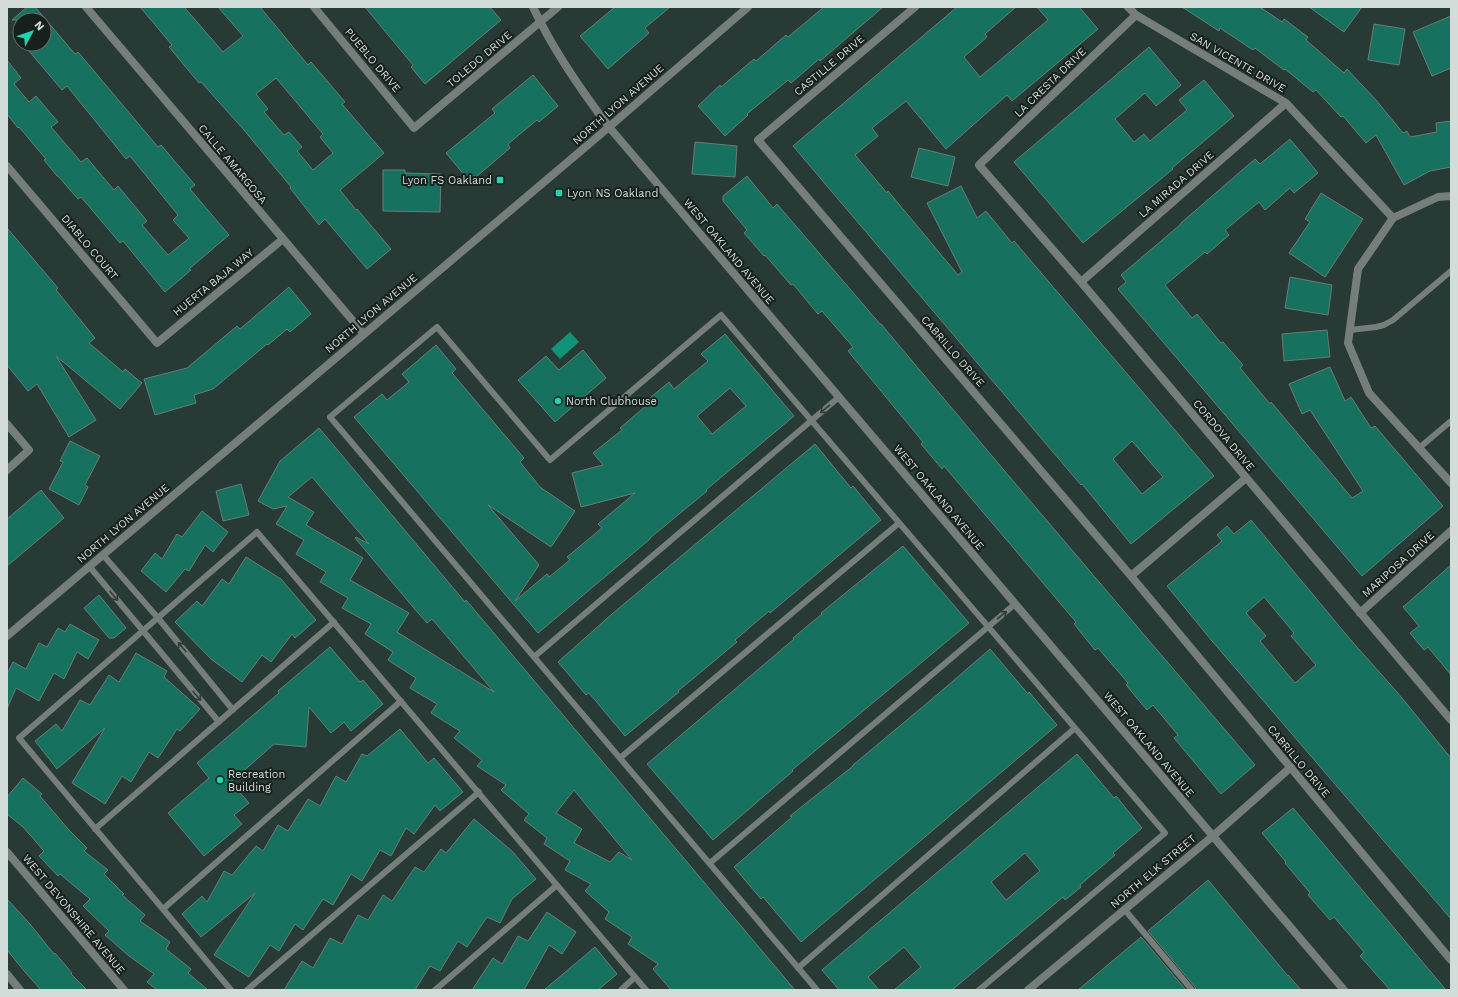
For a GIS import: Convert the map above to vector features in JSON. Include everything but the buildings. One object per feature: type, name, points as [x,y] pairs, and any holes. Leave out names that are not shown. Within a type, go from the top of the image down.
[{"type":"street","name":"CALLE AMARGOSA","points":[[86,7],[364,334]]},
{"type":"street","name":"PUEBLO DRIVE","points":[[314,7],[414,128]]},
{"type":"street","name":"WEST OAKLAND AVENUE","points":[[533,7],[540,22],[583,93],[609,127],[1344,990]]},
{"type":"street","name":"TOLEDO DRIVE","points":[[414,128],[558,7]]},
{"type":"street","name":"NORTH LYON AVENUE","points":[[7,636],[609,127],[748,7]]},
{"type":"street","name":"CASTILLE DRIVE","points":[[758,140],[915,7]]},
{"type":"street","name":"SAN VICENTE DRIVE","points":[[1128,7],[1136,15],[1286,103],[1393,218]]},
{"type":"street","name":"LA CRESTA DRIVE","points":[[979,165],[1136,15]]},
{"type":"street","name":"LA MIRADA DRIVE","points":[[1081,282],[1286,103]]},
{"type":"street","name":"CABRILLO DRIVE","points":[[758,140],[1131,576],[1451,960]]},
{"type":"street","name":"CORDOVA DRIVE","points":[[979,165],[1081,282],[1451,720]]},
{"type":"street","name":"DIABLO COURT","points":[[7,166],[157,343]]},
{"type":"street","points":[[1451,196],[1438,197],[1393,218],[1358,269],[1348,343],[1369,393],[1451,483]]},
{"type":"street","name":"HUERTA BAJA WAY","points":[[157,343],[283,239]]},
{"type":"street","points":[[7,424],[29,450],[7,470]]},
{"type":"street","points":[[1131,576],[1246,478]]},
{"type":"street","name":"MARIPOSA DRIVE","points":[[1360,613],[1451,531]]},
{"type":"street","name":"NORTH ELK STREET","points":[[1031,989],[1213,836],[1291,768]]},
{"type":"street","name":"WEST DEVONSHIRE AVENUE","points":[[7,852],[124,990]]},
{"type":"street","points":[[7,974],[20,990]]},
{"type":"lane","points":[[1350,330],[1376,327],[1394,320],[1451,270]]},
{"type":"lane","points":[[817,990],[330,417],[437,327],[550,460],[722,316],[1165,833],[979,990]]},
{"type":"lane","points":[[534,657],[839,397]]},
{"type":"lane","points":[[1419,448],[1451,421]]},
{"type":"lane","points":[[620,758],[899,523]]},
{"type":"lane","points":[[232,990],[19,738],[257,532],[646,990]]},
{"type":"lane","points":[[103,554],[158,618],[233,710]]},
{"type":"lane","points":[[89,566],[219,722]]},
{"type":"lane","points":[[710,863],[1015,604]]},
{"type":"lane","points":[[95,829],[334,622]]},
{"type":"lane","points":[[163,909],[401,701]]},
{"type":"lane","points":[[798,968],[1075,728]]},
{"type":"lane","points":[[246,990],[479,792]]},
{"type":"lane","points":[[435,990],[557,885]]},
{"type":"lane","points":[[1124,910],[1192,990]]},
{"type":"lane","points":[[621,990],[635,978]]},
{"type":"shaded area","points":[[570,332],[579,342],[560,359],[551,349]]},
{"type":"place","name":"Lyon FS Oakland","points":[[500,180]]},
{"type":"place","name":"Lyon NS Oakland","points":[[559,193]]},
{"type":"place","name":"North Clubhouse","points":[[558,401]]},
{"type":"place","name":"Recreation Building","points":[[220,780]]}]
